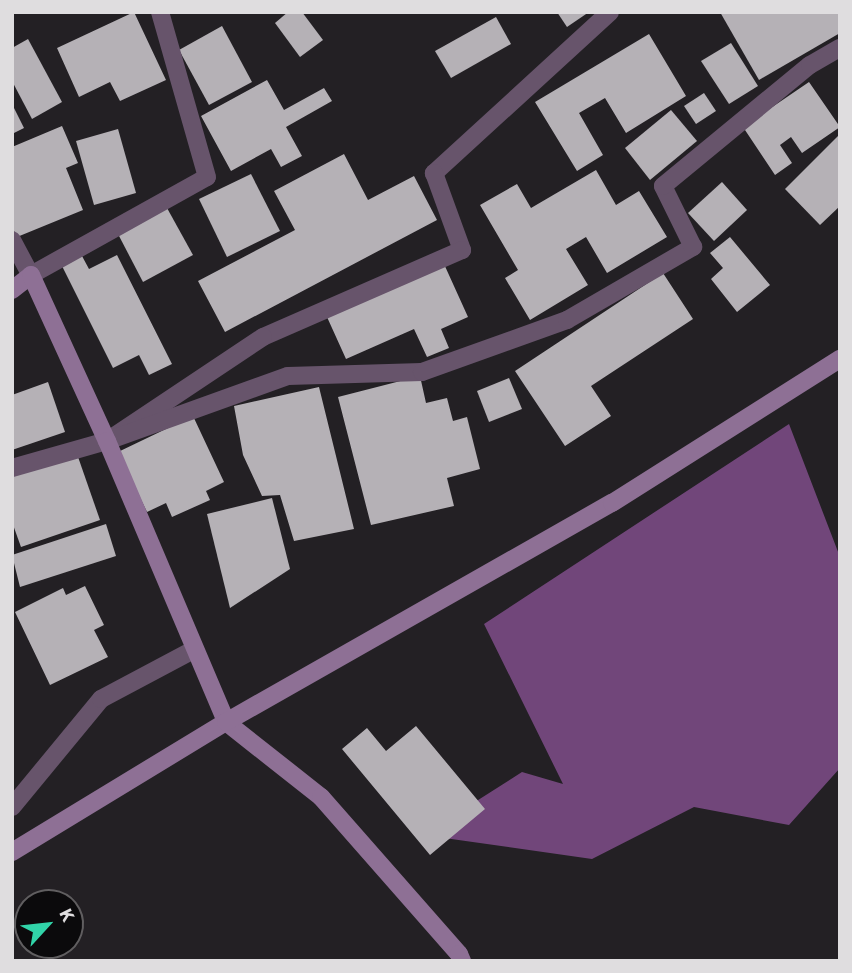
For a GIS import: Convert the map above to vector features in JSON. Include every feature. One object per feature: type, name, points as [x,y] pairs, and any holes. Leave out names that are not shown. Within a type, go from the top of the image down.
[{"type":"street","points":[[12,290],[31,275],[207,177],[160,12]]},
{"type":"street","points":[[107,441],[262,337],[462,250],[434,173],[611,12]]},
{"type":"street","points":[[12,468],[107,441],[288,376],[422,372],[568,320],[693,247],[663,186],[810,65],[840,48]]},
{"type":"street","points":[[12,240],[31,275],[107,441],[226,722],[321,797],[459,954],[462,961]]},
{"type":"street","points":[[12,852],[226,722],[612,503],[840,359]]},
{"type":"street","points":[[12,807],[101,699],[195,649]]},
{"type":"shaded area","points":[[789,424],[840,557],[840,768],[789,825],[694,807],[592,859],[423,835],[522,772],[563,784],[484,624]]},
{"type":"building","points":[[134,12],[166,80],[120,101],[110,82],[79,97],[57,48]]},
{"type":"building","points":[[288,12],[302,12],[323,40],[300,57],[275,23]]},
{"type":"building","points":[[557,12],[589,12],[567,27]]},
{"type":"building","points":[[720,12],[840,12],[840,33],[759,80]]},
{"type":"building","points":[[496,17],[511,44],[451,78],[435,51]]},
{"type":"building","points":[[222,26],[252,82],[209,105],[179,50]]},
{"type":"building","points":[[649,34],[686,96],[626,133],[605,98],[579,113],[603,155],[577,171],[535,102]]},
{"type":"building","points":[[28,39],[62,102],[32,119],[12,81],[12,48]]},
{"type":"building","points":[[731,43],[758,86],[729,104],[701,61]]},
{"type":"building","points":[[267,80],[284,110],[324,88],[332,101],[286,127],[302,156],[281,167],[271,149],[231,171],[201,116]]},
{"type":"building","points":[[809,82],[840,127],[802,153],[791,137],[780,145],[792,163],[775,175],[743,127]]},
{"type":"building","points":[[704,93],[716,111],[696,124],[684,106]]},
{"type":"building","points":[[12,104],[24,128],[12,134]]},
{"type":"building","points":[[671,110],[697,141],[650,180],[625,148]]},
{"type":"building","points":[[62,126],[78,163],[66,168],[83,210],[17,237],[12,227],[12,147]]},
{"type":"building","points":[[118,129],[136,193],[94,205],[76,141]]},
{"type":"building","points":[[840,134],[840,206],[820,225],[785,189]]},
{"type":"building","points":[[344,154],[368,200],[414,176],[437,220],[225,332],[198,281],[295,230],[274,191]]},
{"type":"building","points":[[596,170],[616,205],[639,191],[667,237],[607,273],[586,237],[566,249],[588,285],[530,320],[505,278],[518,270],[480,205],[517,184],[531,208]]},
{"type":"building","points":[[251,174],[280,231],[227,257],[199,199]]},
{"type":"building","points":[[722,182],[747,210],[714,241],[688,213]]},
{"type":"building","points":[[167,208],[193,255],[143,282],[118,234]]},
{"type":"building","points":[[730,237],[770,285],[737,312],[711,279],[723,268],[710,253]]},
{"type":"building","points":[[117,255],[172,364],[149,375],[139,355],[113,368],[62,266],[82,256],[89,269]]},
{"type":"building","points":[[444,264],[468,317],[441,329],[449,348],[427,357],[414,329],[346,359],[327,317]]},
{"type":"building","points":[[663,273],[693,319],[591,386],[611,416],[565,446],[515,371]]},
{"type":"building","points":[[420,376],[426,403],[447,398],[453,421],[467,417],[480,469],[447,478],[454,506],[371,525],[338,397]]},
{"type":"building","points":[[509,378],[522,409],[489,422],[477,391]]},
{"type":"building","points":[[48,382],[65,432],[12,450],[12,395]]},
{"type":"building","points":[[319,387],[354,529],[294,541],[280,495],[262,496],[243,455],[234,406]]},
{"type":"building","points":[[193,416],[224,482],[206,491],[210,500],[172,517],[166,503],[147,512],[118,452]]},
{"type":"building","points":[[77,454],[100,520],[21,547],[12,522],[12,476]]},
{"type":"building","points":[[272,498],[290,569],[230,608],[207,514]]},
{"type":"building","points":[[106,524],[116,556],[20,587],[12,555]]},
{"type":"building","points":[[85,586],[104,625],[94,630],[108,657],[50,685],[15,612],[63,588],[66,595]]},
{"type":"building","points":[[416,726],[485,809],[430,855],[342,749],[367,728],[386,751]]}]
